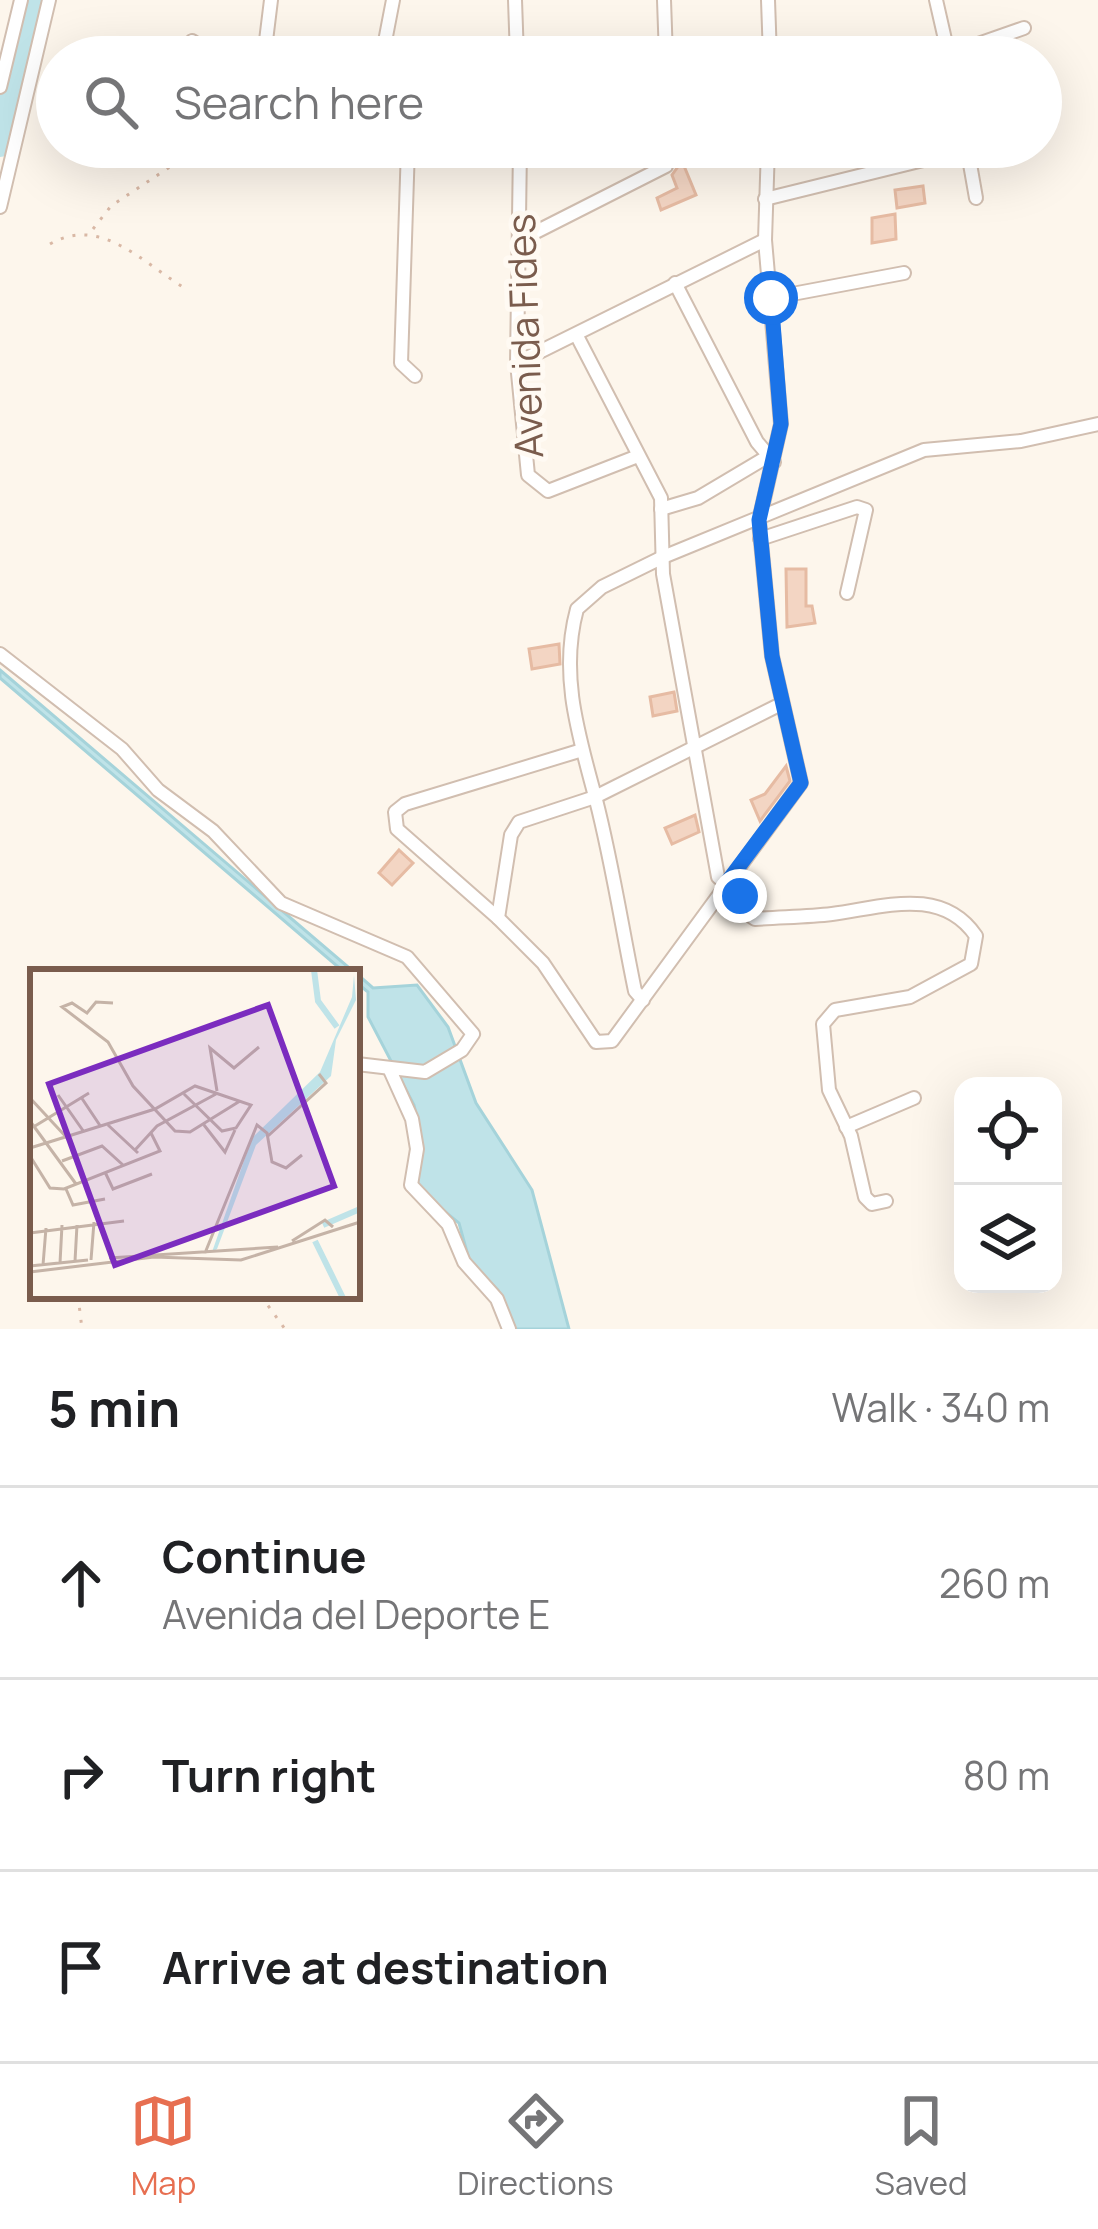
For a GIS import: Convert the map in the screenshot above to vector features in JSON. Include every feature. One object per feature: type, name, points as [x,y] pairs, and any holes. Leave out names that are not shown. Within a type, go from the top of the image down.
[{"type":"street","points":[[0,87],[21,0]]},
{"type":"street","points":[[40,36],[49,0]]},
{"type":"street","points":[[267,36],[271,0]]},
{"type":"street","points":[[386,36],[393,0]]},
{"type":"street","points":[[515,0],[516,36]]},
{"type":"street","points":[[664,0],[665,36]]},
{"type":"street","points":[[768,0],[769,36]]},
{"type":"street","points":[[936,0],[942,36]]},
{"type":"street","points":[[1002,36],[1024,28]]},
{"type":"street","points":[[0,206],[36,55]]},
{"type":"street","points":[[407,168],[401,363],[416,376]]},
{"type":"street","name":"Avenida Fides","points":[[520,168],[517,363],[526,468],[536,485],[556,489],[638,456]]},
{"type":"street","points":[[520,240],[662,168]]},
{"type":"street","points":[[579,751],[405,804],[395,812],[397,829],[543,963],[596,1042],[612,1041],[801,783],[782,704],[760,539],[759,520],[781,424],[765,240],[767,168]]},
{"type":"street","points":[[765,199],[888,168]]},
{"type":"street","points":[[971,168],[976,198]]},
{"type":"street","points":[[517,363],[765,240]]},
{"type":"street","points":[[771,298],[904,273]]},
{"type":"street","points":[[675,283],[770,460]]},
{"type":"street","points":[[577,336],[661,508],[663,557],[691,747],[718,878],[754,920],[833,914],[898,901],[950,913],[976,936],[971,964],[930,988],[835,1010],[826,1019],[826,1076],[865,1198],[872,1204],[886,1201]]},
{"type":"street","points":[[643,1000],[635,991],[595,797],[579,751],[569,666],[577,609],[602,586],[663,557],[924,450],[1021,441],[1098,424]]},
{"type":"street","points":[[661,508],[698,498],[770,460]]},
{"type":"street","points":[[760,539],[857,507],[866,510],[847,593]]},
{"type":"street","points":[[0,654],[122,749],[158,790],[213,831],[281,903],[406,957],[473,1034],[462,1050],[425,1072],[360,1064]]},
{"type":"street","points":[[498,918],[511,835],[519,822],[595,797],[782,704]]},
{"type":"street","points":[[389,1068],[412,1119],[417,1148],[411,1185],[448,1224],[464,1262],[491,1288],[508,1329]]},
{"type":"street","points":[[846,1127],[896,1110],[914,1098]]},
{"type":"path","points":[[92,230],[111,206],[168,168]]},
{"type":"path","points":[[50,244],[69,232],[92,230],[186,289]]},
{"type":"path","points":[[78,1299],[82,1329]]},
{"type":"path","points":[[263,1299],[285,1329]]},
{"type":"water","points":[[0,670],[350,969],[340,969],[0,678]]},
{"type":"water","points":[[360,977],[373,988],[417,985],[448,1027],[476,1103],[532,1190],[569,1329],[513,1329],[498,1290],[470,1263],[459,1223],[422,1193],[414,1178],[420,1131],[414,1105],[368,1017],[368,992],[360,985]]},
{"type":"building","points":[[677,168],[685,168],[696,195],[661,210],[657,198],[677,188],[672,175]]},
{"type":"building","points":[[923,186],[925,203],[897,208],[895,190]]},
{"type":"building","points":[[895,214],[896,239],[872,243],[872,218]]},
{"type":"building","points":[[786,569],[806,569],[806,606],[812,606],[815,623],[787,627]]},
{"type":"building","points":[[559,644],[560,664],[532,669],[529,649]]},
{"type":"building","points":[[674,692],[677,711],[653,716],[650,697]]},
{"type":"building","points":[[786,766],[790,781],[760,821],[751,800],[765,794]]},
{"type":"building","points":[[695,815],[699,832],[672,844],[665,828]]},
{"type":"building","points":[[399,850],[413,863],[392,885],[379,873]]},
{"type":"waterway","points":[[0,145],[35,0]]},
{"type":"route","points":[[740,896],[725,885],[801,783],[772,656],[759,520],[781,424],[771,298]]}]
